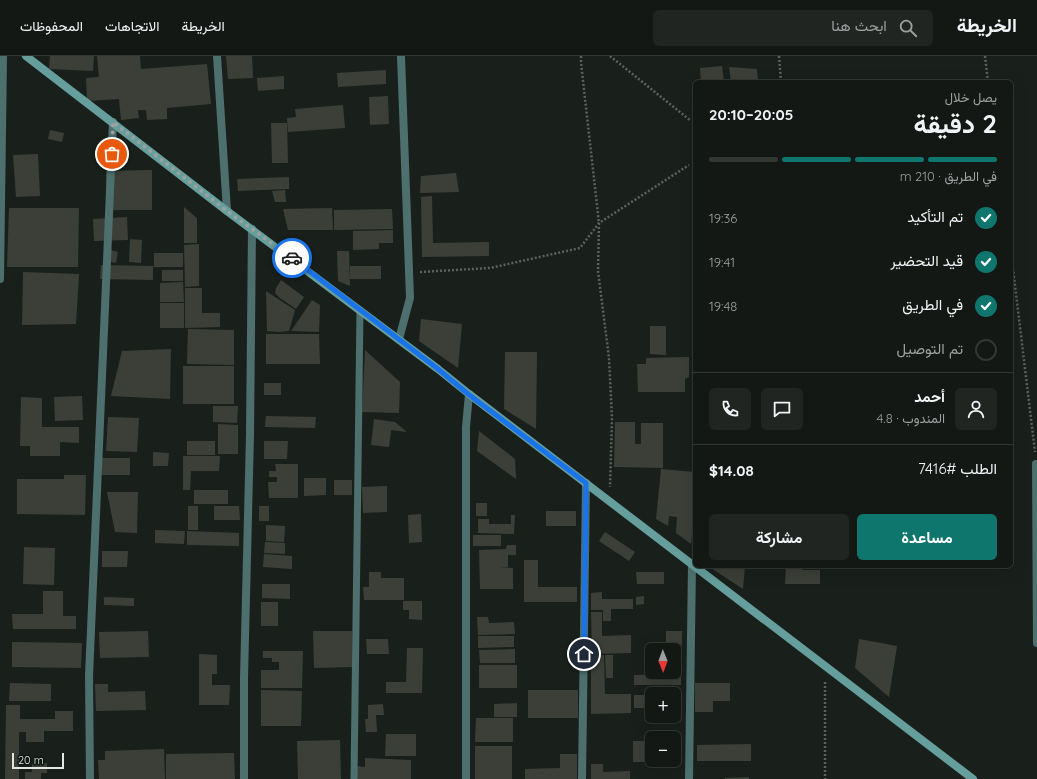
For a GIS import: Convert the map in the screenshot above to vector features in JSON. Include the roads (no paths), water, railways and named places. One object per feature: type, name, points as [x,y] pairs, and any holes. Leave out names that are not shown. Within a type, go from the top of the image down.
[{"type":"street","points":[[0,280],[3,56]]},
{"type":"street","points":[[26,56],[227,211],[252,228],[399,339],[468,394],[692,565],[689,779]]},
{"type":"street","points":[[217,56],[227,211]]},
{"type":"street","points":[[399,339],[410,298],[401,56]]},
{"type":"street","points":[[90,779],[89,676],[113,122]]},
{"type":"street","points":[[244,779],[244,678],[250,435],[252,228]]},
{"type":"street","points":[[466,779],[466,427],[468,394]]},
{"type":"street","points":[[1036,464],[1037,643]]},
{"type":"street","points":[[582,779],[586,483]]},
{"type":"street","points":[[696,568],[973,779]]},
{"type":"lane","points":[[354,779],[360,310]]}]
